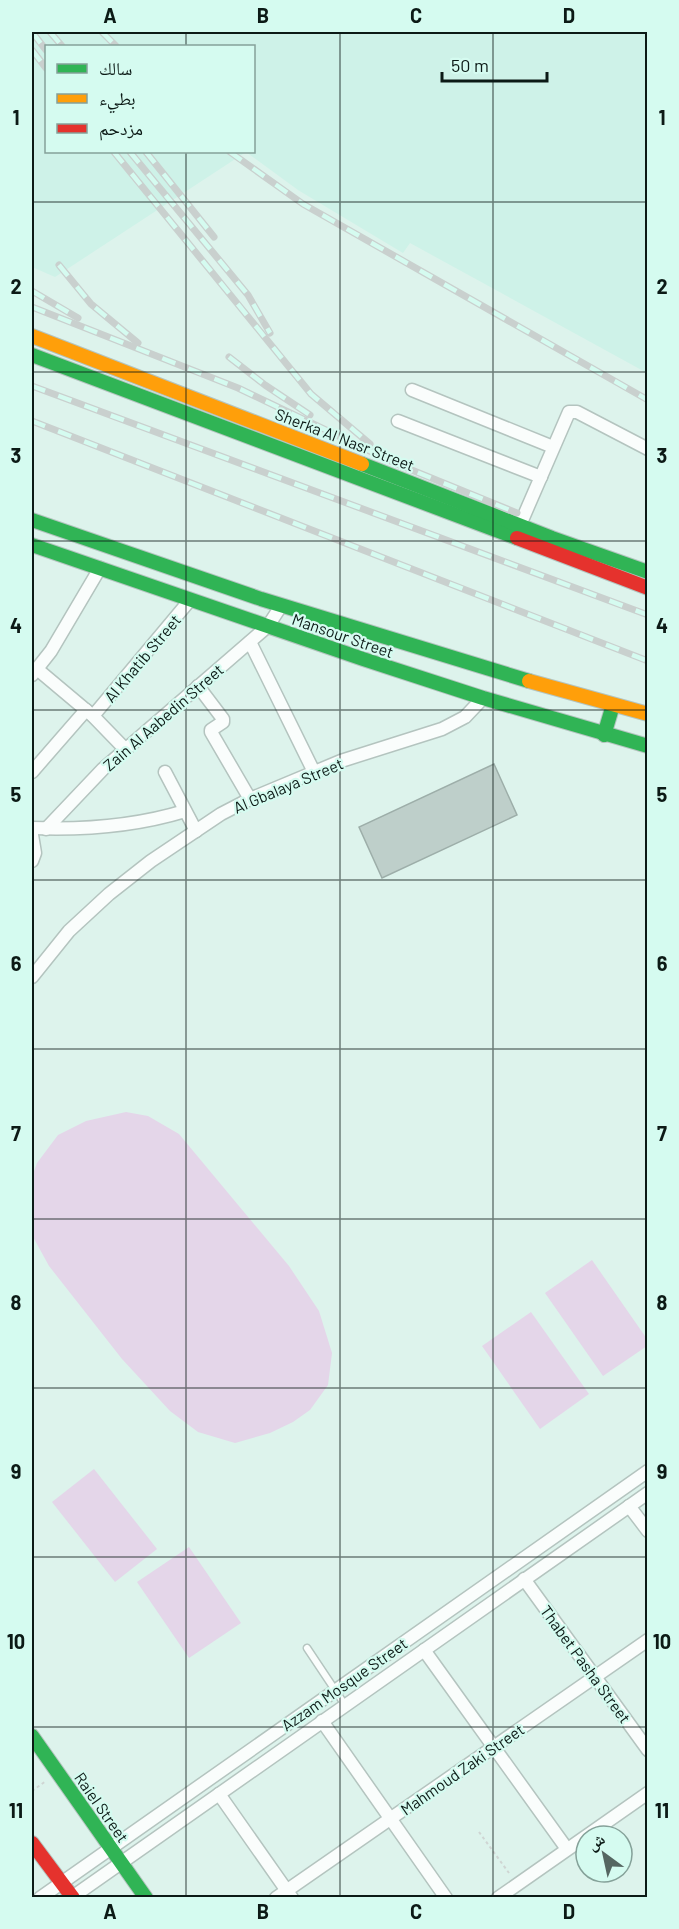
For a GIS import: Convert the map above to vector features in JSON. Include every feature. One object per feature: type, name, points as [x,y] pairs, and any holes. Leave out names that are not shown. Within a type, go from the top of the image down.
[{"type":"street","name":"Sherka Al Nasr Street","points":[[32,336],[520,525],[648,572]]},
{"type":"street","name":"Sherka Al Nasr Street","points":[[32,355],[648,588]]},
{"type":"street","points":[[412,390],[553,447]]},
{"type":"street","points":[[520,525],[567,413],[575,411],[648,449]]},
{"type":"street","points":[[398,421],[541,477]]},
{"type":"street","name":"Mansour Street","points":[[32,520],[281,606],[523,680],[648,714]]},
{"type":"street","name":"Mansour Street","points":[[33,549],[100,568],[483,698],[648,746]]},
{"type":"street","points":[[100,568],[61,634],[34,672],[90,713],[125,749]]},
{"type":"street","name":"Al Khatib Street","points":[[32,772],[90,713],[190,600]]},
{"type":"street","name":"Zain Al Aabedin Street","points":[[46,829],[83,788],[125,749],[268,626],[281,606]]},
{"type":"street","points":[[250,642],[314,772]]},
{"type":"street","points":[[198,686],[223,719],[223,722],[211,732],[250,799]]},
{"type":"street","name":"Al Gbalaya Street","points":[[32,977],[69,931],[109,894],[151,861],[196,831],[250,799],[314,772],[369,751],[442,729],[465,717],[483,698]]},
{"type":"street","points":[[604,735],[613,705]]},
{"type":"street","points":[[165,772],[196,831]]},
{"type":"street","points":[[32,828],[122,824],[161,818],[185,811]]},
{"type":"street","points":[[32,835],[35,853],[32,861]]},
{"type":"street","name":"Azzam Mosque Street","points":[[40,1898],[648,1471]]},
{"type":"street","name":"Azzam Mosque Street","points":[[72,1897],[648,1493]]},
{"type":"street","points":[[629,1506],[648,1531]]},
{"type":"street","name":"Thabet Pasha Street","points":[[524,1579],[648,1750]]},
{"type":"street","name":"Mahmoud Zaki Street","points":[[285,1895],[391,1818],[648,1640]]},
{"type":"street","points":[[424,1650],[567,1849]]},
{"type":"street","points":[[322,1721],[446,1898]]},
{"type":"street","name":"Raiel Street","points":[[32,1736],[146,1898]]},
{"type":"street","points":[[498,1898],[648,1793]]},
{"type":"street","points":[[219,1794],[285,1895]]},
{"type":"street","points":[[32,1843],[72,1897]]},
{"type":"lane","points":[[307,1648],[345,1705]]},
{"type":"path","points":[[479,1832],[517,1884]]},
{"type":"shaded area","points":[[32,32],[647,32],[647,373],[410,243],[403,253],[298,190],[247,153],[255,153],[255,45],[45,45],[45,153],[244,153],[55,277],[32,267]]},
{"type":"shaded area","points":[[126,1112],[148,1116],[179,1134],[289,1266],[319,1311],[332,1353],[328,1385],[310,1410],[293,1422],[270,1433],[235,1443],[198,1432],[170,1411],[122,1359],[49,1266],[32,1235],[32,1177],[37,1163],[58,1135],[86,1121]]},
{"type":"shaded area","points":[[592,1260],[647,1339],[647,1346],[603,1376],[545,1293]]},
{"type":"shaded area","points":[[531,1312],[589,1394],[540,1429],[482,1346]]},
{"type":"shaded area","points":[[94,1469],[157,1549],[115,1582],[52,1502]]},
{"type":"shaded area","points":[[189,1547],[241,1623],[189,1658],[137,1582]]},
{"type":"building","points":[[494,764],[517,815],[382,878],[359,827]]},
{"type":"railway","points":[[32,32],[45,49]]},
{"type":"railway","points":[[50,32],[61,45]]},
{"type":"railway","points":[[102,32],[115,45]]},
{"type":"railway","points":[[32,50],[45,67]]},
{"type":"railway","points":[[115,153],[311,394],[370,444]]},
{"type":"railway","points":[[131,153],[248,295],[270,333]]},
{"type":"railway","points":[[147,153],[214,237]]},
{"type":"railway","points":[[231,153],[303,204],[648,400]]},
{"type":"railway","points":[[59,265],[91,304],[138,343]]},
{"type":"railway","points":[[32,291],[78,318]]},
{"type":"railway","points":[[32,307],[238,388],[397,464],[517,513]]},
{"type":"railway","points":[[229,357],[265,385],[310,415]]},
{"type":"railway","points":[[32,386],[648,615]]},
{"type":"railway","points":[[32,421],[648,661]]},
{"type":"traffic: fast","points":[[32,355],[517,538]]},
{"type":"traffic: fast","points":[[362,464],[552,538],[648,572]]},
{"type":"traffic: fast","points":[[32,520],[261,599],[529,681]]},
{"type":"traffic: fast","points":[[32,545],[363,659],[483,698],[648,746]]},
{"type":"traffic: fast","points":[[604,735],[613,705]]},
{"type":"traffic: fast","points":[[32,1736],[146,1898]]},
{"type":"traffic: slow","points":[[32,336],[362,464]]},
{"type":"traffic: slow","points":[[529,681],[648,714]]},
{"type":"traffic: jam","points":[[517,538],[648,588]]},
{"type":"traffic: jam","points":[[32,1843],[73,1898]]}]
